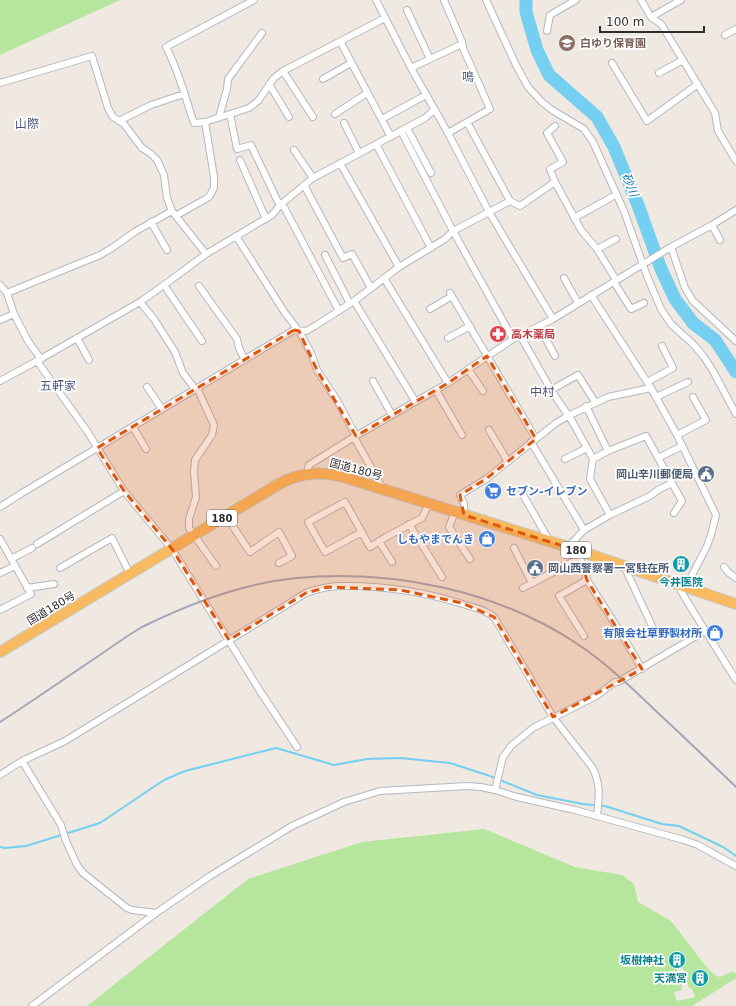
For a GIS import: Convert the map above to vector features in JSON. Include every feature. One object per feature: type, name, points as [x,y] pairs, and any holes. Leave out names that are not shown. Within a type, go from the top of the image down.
[{"type":"highway","name":"国道180号","points":[[0,652],[289,479],[307,473],[334,474],[429,503],[568,547],[581,555],[624,566],[736,604]]},
{"type":"street","points":[[254,0],[166,47],[176,66],[177,75],[194,123],[205,122],[249,108],[258,101],[269,84],[283,71],[385,18]]},
{"type":"street","points":[[376,0],[411,68],[490,212],[553,319]]},
{"type":"street","points":[[444,0],[490,109],[448,133]]},
{"type":"street","points":[[486,0],[516,65],[534,95],[552,110],[584,129],[593,142],[624,211],[666,318],[704,357],[736,414]]},
{"type":"street","points":[[547,31],[550,15],[576,0]]},
{"type":"street","points":[[640,0],[652,17],[661,24],[698,84],[715,113],[718,131],[736,160]]},
{"type":"street","points":[[652,17],[681,0]]},
{"type":"street","points":[[407,10],[430,59]]},
{"type":"street","points":[[725,35],[736,28]]},
{"type":"street","points":[[219,117],[227,89],[228,79],[262,33]]},
{"type":"street","points":[[340,41],[391,137]]},
{"type":"street","points":[[411,68],[462,44]]},
{"type":"street","points":[[0,83],[92,56],[108,108],[113,117],[124,124],[142,148],[157,160],[164,175],[167,198],[175,213],[206,254]]},
{"type":"street","points":[[659,73],[683,60]]},
{"type":"street","points":[[324,79],[351,63]]},
{"type":"street","points":[[612,63],[647,121],[698,84]]},
{"type":"street","points":[[283,71],[313,117]]},
{"type":"street","points":[[269,84],[289,117]]},
{"type":"street","points":[[335,114],[368,93]]},
{"type":"street","points":[[119,121],[151,105],[184,94]]},
{"type":"street","points":[[382,118],[426,95]]},
{"type":"street","points":[[0,381],[140,302],[206,254],[272,215],[280,205],[313,178],[404,130],[425,118],[434,110]]},
{"type":"street","points":[[230,114],[237,149],[251,145],[280,205],[284,207],[339,311]]},
{"type":"street","points":[[7,293],[100,255],[151,222],[175,213],[209,197],[214,188],[214,178],[205,122]]},
{"type":"street","points":[[467,122],[510,201],[520,206],[555,182]]},
{"type":"street","points":[[344,123],[359,153]]},
{"type":"street","points":[[555,126],[547,133],[563,162],[550,169],[555,182],[581,230],[597,249],[630,309],[644,303]]},
{"type":"street","points":[[404,130],[431,173]]},
{"type":"street","points":[[404,130],[453,231],[514,339]]},
{"type":"street","points":[[376,144],[431,248]]},
{"type":"street","points":[[294,150],[313,178]]},
{"type":"street","points":[[240,160],[266,219]]},
{"type":"street","points":[[340,163],[399,267]]},
{"type":"street","points":[[304,185],[343,258],[352,254],[371,288]]},
{"type":"street","points":[[574,218],[612,197]]},
{"type":"street","points":[[0,507],[294,330],[306,331],[352,303],[399,267],[446,239],[453,231],[510,201]]},
{"type":"street","points":[[307,473],[309,465],[355,436],[448,383],[520,335],[553,319],[669,248],[712,225],[736,210]]},
{"type":"street","points":[[151,222],[166,250]]},
{"type":"street","points":[[712,225],[720,240]]},
{"type":"street","points":[[236,236],[285,313],[300,331],[317,370],[338,402],[383,489]]},
{"type":"street","points":[[597,249],[616,239]]},
{"type":"street","points":[[669,248],[688,294],[693,301],[736,341]]},
{"type":"street","points":[[325,255],[352,303],[415,401]]},
{"type":"street","points":[[384,278],[448,383]]},
{"type":"street","points":[[564,278],[578,303]]},
{"type":"street","points":[[164,285],[202,341]]},
{"type":"street","points":[[0,286],[7,293],[14,314],[39,360],[87,431],[124,491],[172,549],[297,747]]},
{"type":"street","points":[[199,286],[237,339],[239,348],[245,360]]},
{"type":"street","points":[[430,310],[451,294],[584,530]]},
{"type":"street","points":[[591,295],[651,388],[677,435],[716,515],[707,546],[683,585],[681,591],[736,680]]},
{"type":"street","points":[[140,302],[154,319],[175,352],[183,373],[196,389],[214,425],[212,434],[195,460],[194,472],[196,498],[188,519],[190,528],[194,535],[216,566]]},
{"type":"street","points":[[0,320],[14,314]]},
{"type":"street","points":[[448,338],[470,326]]},
{"type":"street","points":[[540,326],[555,356]]},
{"type":"street","points":[[520,335],[593,459],[590,479],[610,515]]},
{"type":"street","points":[[77,338],[89,360]]},
{"type":"street","points":[[647,382],[673,368],[662,346]]},
{"type":"street","points":[[468,369],[483,391]]},
{"type":"street","points":[[551,390],[578,375],[595,402]]},
{"type":"street","points":[[373,381],[392,415]]},
{"type":"street","points":[[656,397],[688,382]]},
{"type":"street","points":[[147,387],[162,409]]},
{"type":"street","points":[[470,559],[449,528],[460,513],[464,504],[460,495],[486,479],[556,423],[568,416],[586,406],[608,397],[651,388]]},
{"type":"street","points":[[436,390],[462,435]]},
{"type":"street","points":[[677,435],[706,420],[693,397]]},
{"type":"street","points":[[586,406],[608,451]]},
{"type":"street","points":[[133,427],[146,449]]},
{"type":"street","points":[[490,430],[508,462]]},
{"type":"street","points":[[593,459],[608,451],[646,436],[682,501],[674,513]]},
{"type":"street","points":[[658,458],[682,446]]},
{"type":"street","points":[[566,459],[587,448]]},
{"type":"street","points":[[568,547],[584,530],[610,515],[636,504],[658,490],[672,484]]},
{"type":"street","points":[[11,559],[35,546],[124,491]]},
{"type":"street","points":[[522,493],[550,542]]},
{"type":"street","points":[[362,532],[325,552],[308,522],[345,502],[362,532],[370,547],[422,518],[429,503]]},
{"type":"street","points":[[226,516],[250,552],[279,532],[292,556],[279,563]]},
{"type":"street","points":[[409,524],[442,577]]},
{"type":"street","points":[[60,568],[112,538],[130,574]]},
{"type":"street","points":[[0,539],[31,594],[0,610]]},
{"type":"street","points":[[379,541],[392,562]]},
{"type":"street","points":[[514,548],[532,583]]},
{"type":"street","points":[[522,588],[581,555],[587,580],[642,668]]},
{"type":"street","points":[[0,573],[15,566]]},
{"type":"street","points":[[624,566],[652,628]]},
{"type":"street","points":[[724,567],[736,578]]},
{"type":"street","points":[[584,636],[559,596],[587,580]]},
{"type":"street","points":[[27,588],[54,584]]},
{"type":"street","points":[[0,775],[22,762],[65,741],[301,596],[315,590],[339,586],[361,587],[400,590],[431,595],[484,610],[494,617],[553,717],[592,767],[597,776],[599,788],[597,816]]},
{"type":"street","points":[[495,790],[503,757],[506,751],[533,728],[596,696],[615,682],[618,682],[705,631]]},
{"type":"street","points":[[22,762],[63,829],[72,856],[83,873],[127,908],[156,913]]},
{"type":"street","points":[[32,1006],[156,913],[210,876],[270,839],[314,815],[344,802],[380,791],[467,786],[481,787],[597,816],[684,840],[698,845],[736,866]]},
{"type":"highlighted area","points":[[294,330],[299,331],[317,370],[356,436],[448,383],[487,356],[536,439],[486,479],[460,495],[464,515],[582,552],[580,558],[587,580],[642,669],[553,717],[494,617],[462,603],[400,590],[328,587],[306,593],[229,640],[172,549],[124,491],[97,448]]},
{"type":"green space","points":[[0,0],[120,0],[0,55]]},
{"type":"green space","points":[[484,829],[575,867],[622,875],[634,884],[638,902],[671,921],[708,969],[720,977],[733,971],[736,974],[736,979],[692,1006],[87,1006],[248,879],[362,842]],"holes":[[[677,951],[689,988],[692,989],[695,997],[677,1001],[674,992],[682,990],[682,988],[672,953]]]},
{"type":"waterway","name":"砂川","points":[[526,0],[526,12],[537,50],[549,75],[597,117],[614,147],[638,205],[661,269],[675,299],[693,323],[715,340],[736,372]]},
{"type":"waterway","points":[[0,847],[26,846],[100,823],[164,780],[185,771],[276,748],[334,765],[367,759],[400,758],[450,763],[490,776],[537,795],[583,804],[605,806],[662,824],[679,826],[723,847],[736,856]]},
{"type":"railway","points":[[0,722],[137,630],[199,602],[257,584],[297,578],[333,576],[369,577],[442,587],[512,609],[545,625],[587,650],[637,693],[736,787]]},
{"type":"place","name":"白ゆり保育園","points":[[567,43]]},
{"type":"place","name":"高木薬局","points":[[498,334]]},
{"type":"place","name":"岡山辛川郵便局","points":[[706,474]]},
{"type":"place","name":"セブン-イレブン","points":[[493,491]]},
{"type":"place","name":"しもやまでんき","points":[[487,539]]},
{"type":"place","name":"今井医院","points":[[681,564]]},
{"type":"place","name":"岡山西警察署一宮駐在所","points":[[535,568]]},
{"type":"place","name":"有限会社草野製材所","points":[[715,633]]},
{"type":"place","name":"坂樹神社","points":[[677,960]]},
{"type":"place","name":"天満宮","points":[[700,978]]},
{"type":"district","name":"鳴","points":[[468,77]]},
{"type":"district","name":"山際","points":[[27,124]]},
{"type":"district","name":"五軒家","points":[[58,386]]},
{"type":"district","name":"中村","points":[[542,392]]}]
